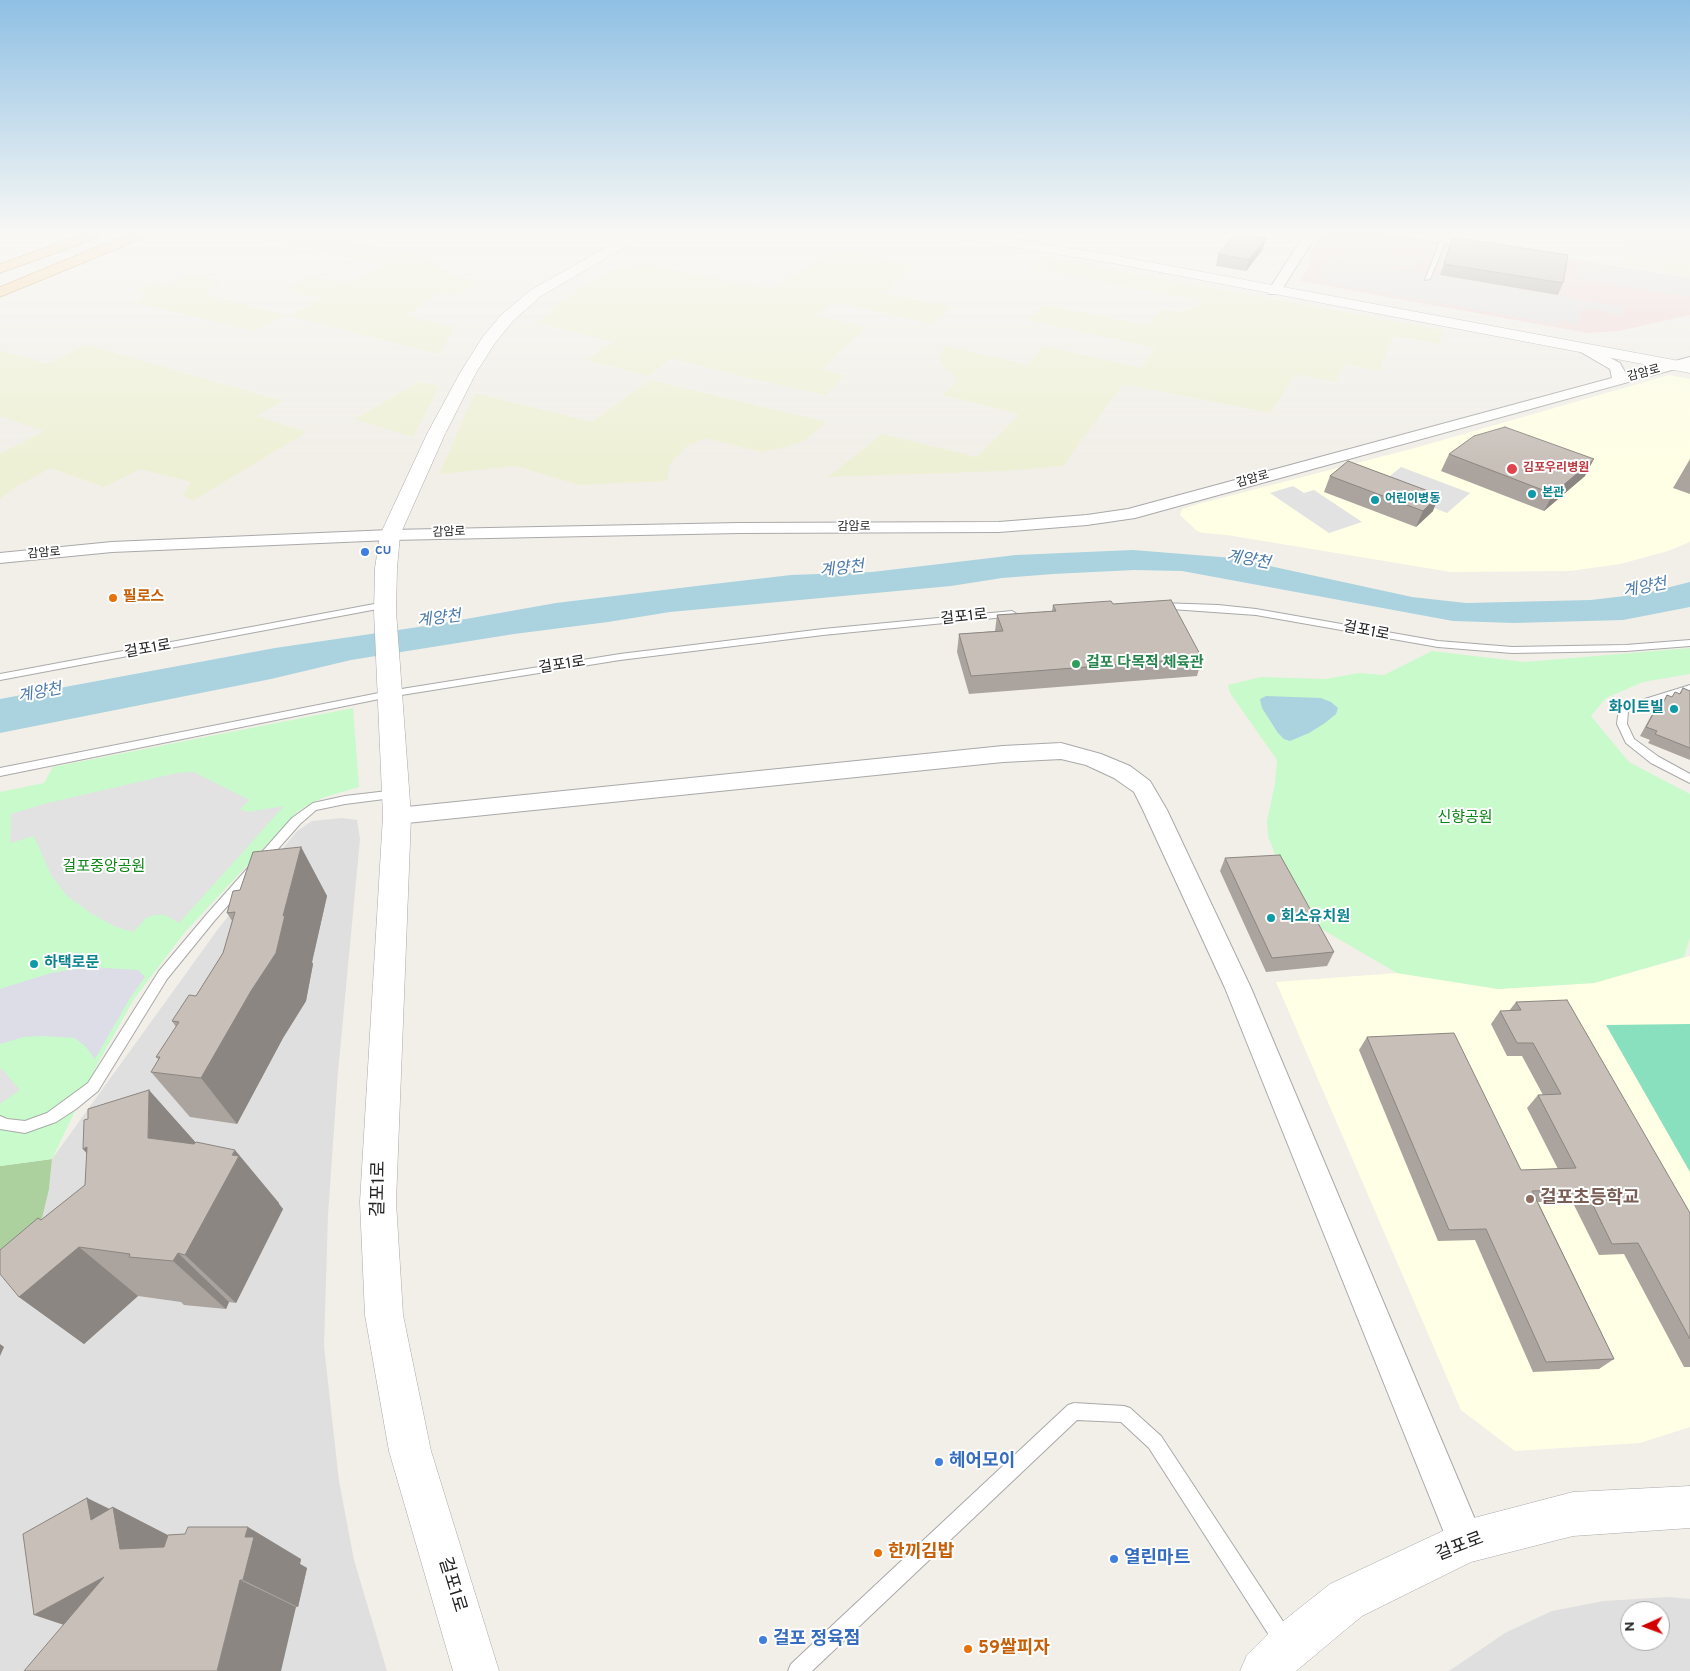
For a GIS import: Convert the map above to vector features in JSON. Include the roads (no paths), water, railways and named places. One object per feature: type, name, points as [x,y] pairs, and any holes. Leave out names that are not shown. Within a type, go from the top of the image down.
[{"type":"street","name":"걸포1로","points":[[476,1671],[410,1451],[384,1315],[378,1202],[397,805],[385,608],[386,568],[390,535],[436,434],[488,341],[516,310]]},
{"type":"street","points":[[1386,310],[1584,348],[1687,364]]},
{"type":"street","points":[[1391,310],[1687,364]]},
{"type":"street","points":[[1584,348],[1615,366],[1620,380]]},
{"type":"street","name":"감암로","points":[[0,558],[112,547],[390,535],[700,529],[999,527],[1087,520],[1129,514],[1620,380],[1687,364]]},
{"type":"street","points":[[397,805],[1003,754],[1061,751],[1093,759],[1122,772],[1142,787],[1155,810],[1238,988],[1466,1542]]},
{"type":"street","name":"걸포로","points":[[1275,1659],[1346,1600],[1466,1542],[1573,1514],[1690,1507]]},
{"type":"lane","name":"걸포1로","points":[[1152,606],[1218,608],[1256,612],[1438,644],[1512,650],[1626,648],[1690,643]]},
{"type":"lane","name":"걸포1로","points":[[0,676],[385,608]]},
{"type":"lane","name":"걸포1로","points":[[389,689],[620,657],[823,632],[1018,614]]},
{"type":"lane","points":[[1690,688],[1623,709],[1622,724],[1630,741],[1655,760],[1690,779]]},
{"type":"lane","points":[[0,772],[389,689]]},
{"type":"lane","points":[[0,1122],[5,1126],[25,1127],[51,1118],[72,1105],[93,1087],[163,975],[211,917],[296,821],[313,808],[345,800],[397,805]]},
{"type":"lane","points":[[798,1671],[1074,1411],[1124,1414],[1155,1442],[1275,1659]]},
{"type":"water","name":"계양천","points":[[1133,550],[1233,558],[1412,597],[1466,603],[1591,600],[1642,594],[1690,582],[1690,607],[1623,620],[1514,623],[1453,621],[1182,571],[1134,570],[1053,574],[1002,578],[951,586],[670,612],[514,634],[351,660],[271,679],[0,733],[0,699],[275,648],[432,625],[556,603],[791,575],[872,572],[1016,555]]},
{"type":"water","points":[[1266,696],[1321,698],[1331,702],[1338,708],[1336,714],[1325,723],[1309,733],[1290,741],[1284,739],[1278,733],[1262,708],[1260,699]]},
{"type":"place","name":"김포우리병원","points":[[1512,469]]},
{"type":"place","name":"본관","points":[[1532,494]]},
{"type":"place","name":"어린이병동","points":[[1375,500]]},
{"type":"place","name":"CU","points":[[365,552]]},
{"type":"place","name":"필로스","points":[[113,598]]},
{"type":"place","name":"걸포 다목적 체육관","points":[[1076,664]]},
{"type":"place","name":"화이트빌","points":[[1674,709]]},
{"type":"place","name":"회소유치원","points":[[1271,918]]},
{"type":"place","name":"하택로문","points":[[34,964]]},
{"type":"place","name":"걸포초등학교","points":[[1530,1199]]},
{"type":"place","name":"헤어모이","points":[[939,1462]]},
{"type":"place","name":"한끼김밥","points":[[878,1553]]},
{"type":"place","name":"열린마트","points":[[1114,1559]]},
{"type":"place","name":"걸포 정육점","points":[[763,1640]]},
{"type":"place","name":"59쌀피자","points":[[968,1649]]},
{"type":"park label","name":"신향공원","points":[[1465,819]]},
{"type":"park label","name":"걸포중앙공원","points":[[104,868]]}]
